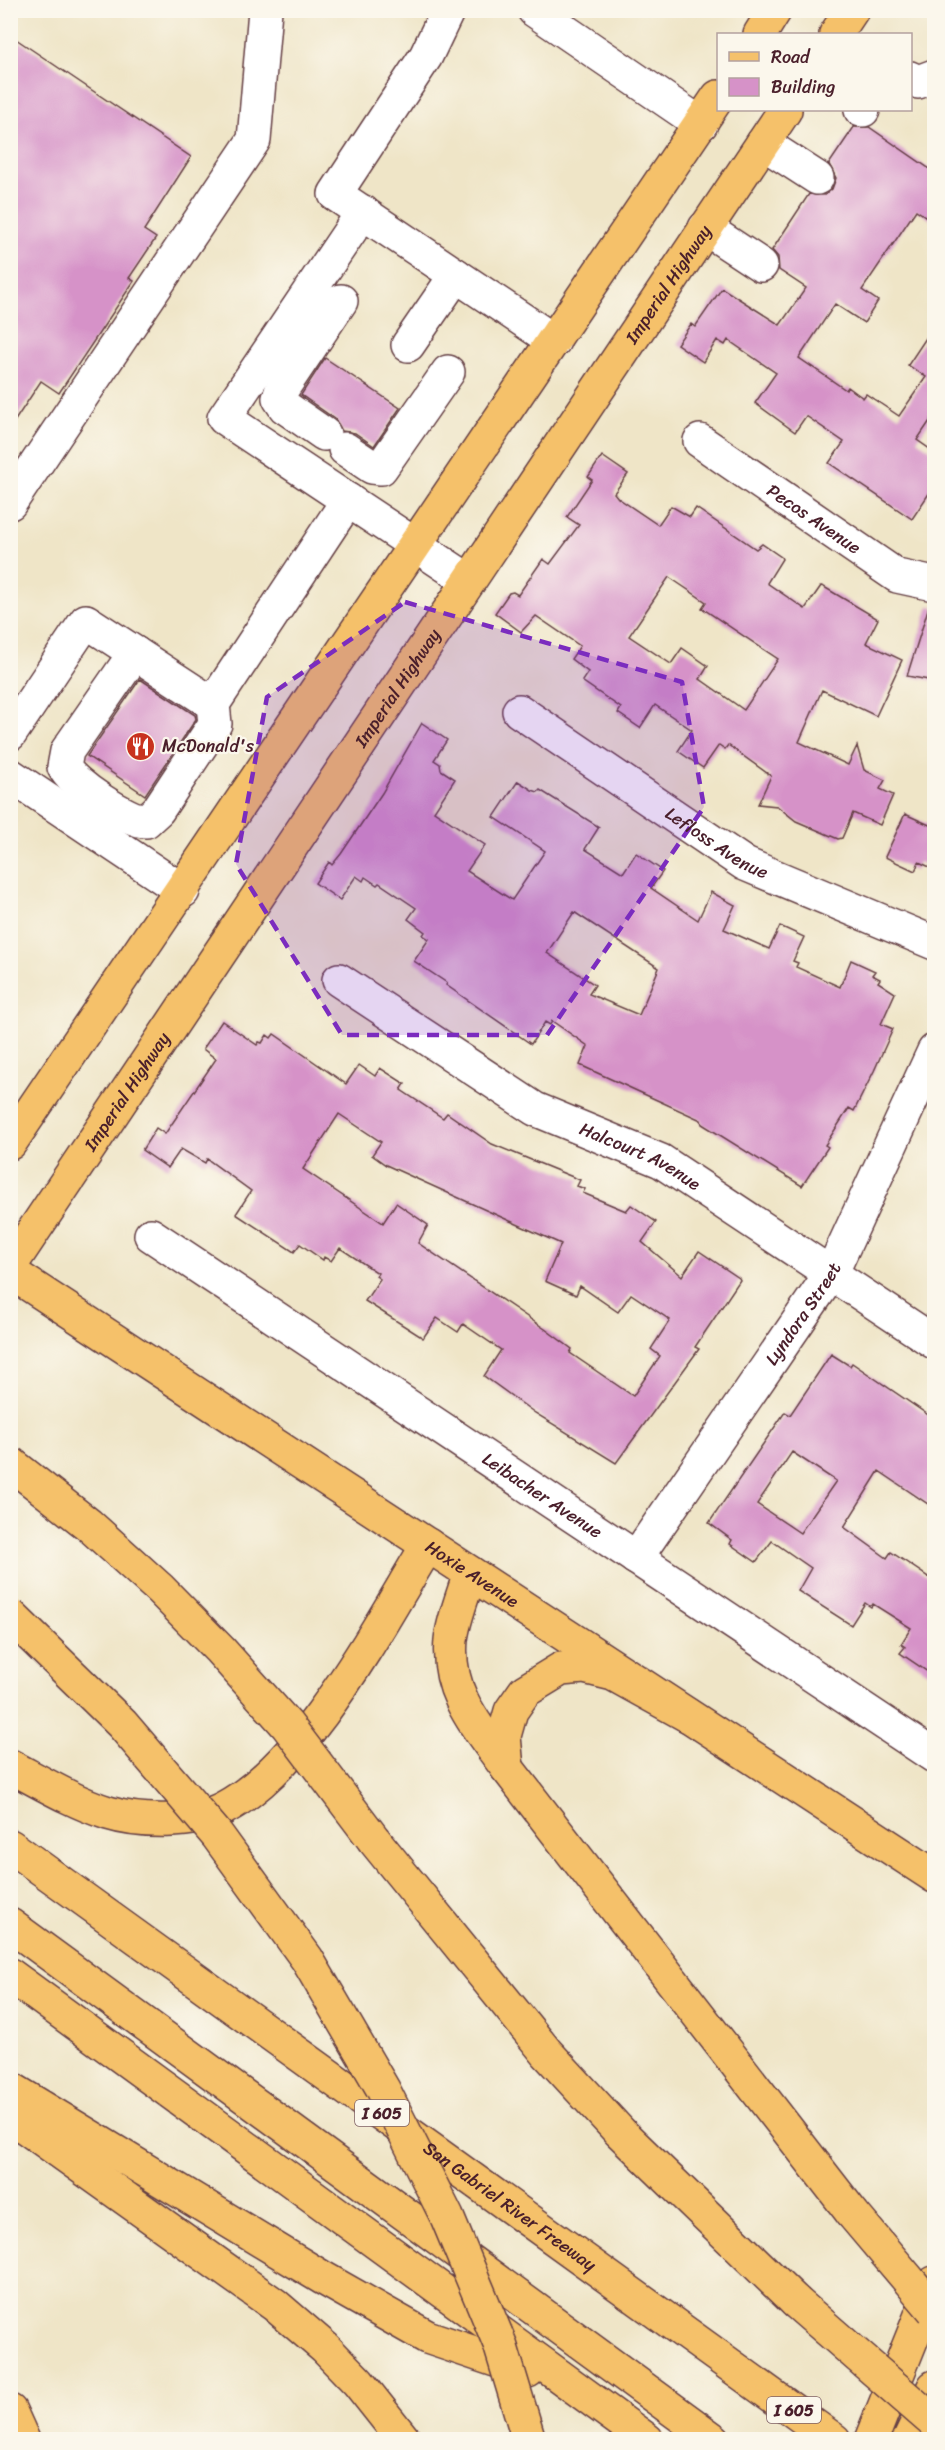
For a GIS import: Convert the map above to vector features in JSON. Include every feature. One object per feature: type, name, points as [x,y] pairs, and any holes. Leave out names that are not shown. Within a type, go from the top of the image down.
[{"type":"main road","points":[[761,33],[775,10]]},
{"type":"main road","points":[[10,1143],[183,891],[717,99]]},
{"type":"main road","name":"Imperial Highway","points":[[10,1266],[784,111]]},
{"type":"main road","name":"Hoxie Avenue","points":[[10,1272],[934,1876]]},
{"type":"main road","points":[[10,1463],[89,1525],[160,1589],[220,1650],[287,1725],[374,1840],[547,2053],[628,2141],[796,2302],[934,2422]]},
{"type":"main road","points":[[10,1766],[63,1795],[109,1814],[144,1819],[181,1820],[222,1809],[252,1791],[282,1765],[351,1667],[428,1545]]},
{"type":"main road","points":[[470,1573],[452,1638],[451,1671],[462,1704],[507,1768],[852,2213],[934,2310]]},
{"type":"main road","points":[[10,1615],[122,1724],[217,1835],[307,1959],[383,2089],[447,2217],[500,2344],[529,2439]]},
{"type":"main road","points":[[507,1768],[504,1736],[511,1712],[525,1691],[561,1669],[584,1667],[613,1674],[687,1715]]},
{"type":"main road","name":"San Gabriel River Freeway","points":[[10,1846],[834,2439]]},
{"type":"main road","points":[[10,1925],[714,2439]]},
{"type":"main road","points":[[10,1975],[569,2385],[647,2439]]},
{"type":"main road","points":[[10,2088],[323,2278],[427,2337],[569,2385]]},
{"type":"main road","points":[[10,2116],[274,2305],[333,2356],[404,2439]]},
{"type":"main road","points":[[871,2439],[934,2283]]},
{"type":"main road","points":[[909,2439],[934,2387]]},
{"type":"main road","points":[[10,2411],[23,2439]]},
{"type":"street","points":[[10,503],[254,140],[265,10]]},
{"type":"street","points":[[448,10],[426,56],[335,194],[554,341]]},
{"type":"street","points":[[534,10],[701,124]]},
{"type":"street","points":[[912,79],[918,82],[934,76]]},
{"type":"street","points":[[763,143],[817,178]]},
{"type":"street","points":[[363,212],[224,418],[468,580]]},
{"type":"street","points":[[705,228],[760,265]]},
{"type":"street","points":[[408,345],[456,275]]},
{"type":"street","points":[[341,301],[282,388],[279,398],[285,407],[372,467],[381,468],[448,372]]},
{"type":"street","name":"Pecos Avenue","points":[[700,441],[897,576],[934,584]]},
{"type":"street","points":[[135,653],[67,751],[64,767],[73,779],[132,819],[146,821],[158,810],[215,724],[213,704],[348,500]]},
{"type":"street","points":[[10,734],[86,621],[213,704]]},
{"type":"street","name":"Lefloss Avenue","points":[[519,711],[745,864],[934,943]]},
{"type":"street","points":[[10,775],[183,891]]},
{"type":"street","name":"Halcourt Avenue","points":[[339,980],[535,1109],[661,1161],[832,1272],[934,1342]]},
{"type":"street","name":"Lyndora Street","points":[[636,1558],[832,1272],[934,1051]]},
{"type":"street","name":"Leibacher Avenue","points":[[151,1234],[934,1756]]},
{"type":"highlighted area","points":[[405,602],[682,682],[704,807],[547,1035],[342,1035],[236,864],[267,697]]},
{"type":"building","points":[[10,35],[191,157],[144,230],[156,238],[129,278],[134,281],[59,393],[41,381],[10,428]]},
{"type":"building","points":[[854,127],[869,127],[934,172],[934,222],[916,210],[862,290],[878,301],[864,323],[835,304],[799,358],[846,390],[848,387],[863,398],[866,394],[899,416],[926,377],[908,365],[934,326],[934,415],[917,440],[934,452],[934,486],[912,519],[829,463],[844,442],[806,416],[795,432],[755,403],[776,373],[728,340],[725,345],[717,340],[703,362],[677,344],[691,324],[695,327],[722,288],[780,325],[806,288],[779,270],[778,257],[772,250],[809,194],[825,195],[832,189],[836,178],[829,164]]},
{"type":"building","points":[[325,358],[400,408],[374,446],[355,433],[342,431],[335,419],[301,395]]},
{"type":"building","points":[[602,456],[628,474],[614,493],[618,498],[658,525],[671,506],[690,517],[696,508],[756,549],[762,544],[781,557],[782,559],[767,583],[805,609],[821,586],[878,619],[866,643],[902,660],[876,716],[822,690],[799,742],[848,765],[857,746],[864,770],[885,780],[880,789],[893,795],[880,825],[853,813],[842,838],[838,839],[796,821],[777,806],[758,804],[771,776],[728,745],[725,749],[719,745],[703,768],[678,751],[692,730],[655,705],[640,728],[618,713],[621,708],[582,681],[588,672],[571,659],[580,646],[536,616],[521,632],[495,613],[509,593],[513,592],[518,595],[543,559],[550,564],[579,525],[567,517],[592,480],[588,477]],"holes":[[[669,577],[706,602],[702,608],[778,659],[744,710],[700,679],[708,666],[682,648],[671,664],[629,636]]]},
{"type":"building","points":[[929,606],[934,607],[934,681],[907,676]]},
{"type":"building","name":"McDonald's","points":[[140,679],[195,715],[196,719],[145,795],[87,756]]},
{"type":"building","points":[[422,723],[447,740],[434,760],[440,764],[441,770],[455,779],[434,811],[485,845],[467,871],[512,900],[545,851],[494,817],[518,781],[532,790],[538,792],[540,790],[599,827],[585,849],[623,873],[636,853],[663,871],[651,888],[698,920],[711,892],[735,905],[724,929],[769,949],[780,926],[804,937],[793,961],[798,963],[796,967],[840,987],[851,960],[875,971],[872,975],[880,979],[878,982],[895,993],[881,1024],[893,1029],[854,1111],[849,1108],[825,1145],[828,1147],[802,1186],[702,1124],[701,1120],[580,1065],[588,1046],[552,1021],[550,1025],[545,1022],[531,1044],[446,985],[447,983],[414,961],[429,939],[423,935],[425,932],[408,919],[416,908],[379,883],[377,885],[365,877],[363,881],[356,876],[340,900],[315,883],[329,862],[332,865],[341,854],[382,793]],"holes":[[[574,912],[659,968],[639,1015],[589,994],[595,985],[547,953]]]},
{"type":"building","points":[[905,814],[934,827],[934,869],[919,862],[915,871],[885,857]]},
{"type":"building","points":[[222,1021],[257,1045],[259,1042],[262,1043],[267,1035],[271,1038],[274,1034],[346,1084],[359,1065],[375,1076],[380,1068],[405,1084],[401,1090],[443,1118],[447,1113],[492,1144],[580,1180],[577,1186],[585,1189],[583,1193],[626,1211],[631,1205],[656,1222],[642,1242],[682,1276],[699,1251],[739,1278],[740,1280],[695,1347],[699,1349],[616,1463],[535,1413],[484,1376],[501,1350],[463,1324],[458,1332],[437,1318],[423,1338],[365,1301],[380,1279],[376,1276],[378,1273],[340,1248],[331,1261],[324,1257],[323,1260],[300,1244],[294,1252],[236,1214],[251,1191],[207,1159],[205,1163],[181,1149],[168,1168],[142,1150],[156,1128],[165,1134],[216,1059],[203,1049]],"holes":[[[339,1114],[381,1142],[372,1155],[386,1165],[561,1244],[545,1281],[576,1295],[580,1286],[618,1312],[631,1294],[670,1320],[651,1349],[660,1356],[633,1396],[570,1353],[572,1349],[545,1329],[418,1243],[428,1225],[396,1203],[383,1223],[303,1169]]]},
{"type":"building","points":[[831,1354],[850,1366],[852,1363],[934,1419],[934,1508],[879,1471],[844,1527],[887,1558],[891,1552],[934,1581],[934,1676],[900,1653],[905,1647],[901,1644],[911,1628],[873,1604],[871,1607],[865,1603],[851,1625],[798,1591],[811,1568],[772,1541],[756,1562],[730,1544],[732,1540],[709,1523],[785,1412],[790,1415]],"holes":[[[792,1452],[836,1481],[800,1533],[757,1504]]]},
{"type":"place","name":"McDonald's","points":[[141,746]]}]
